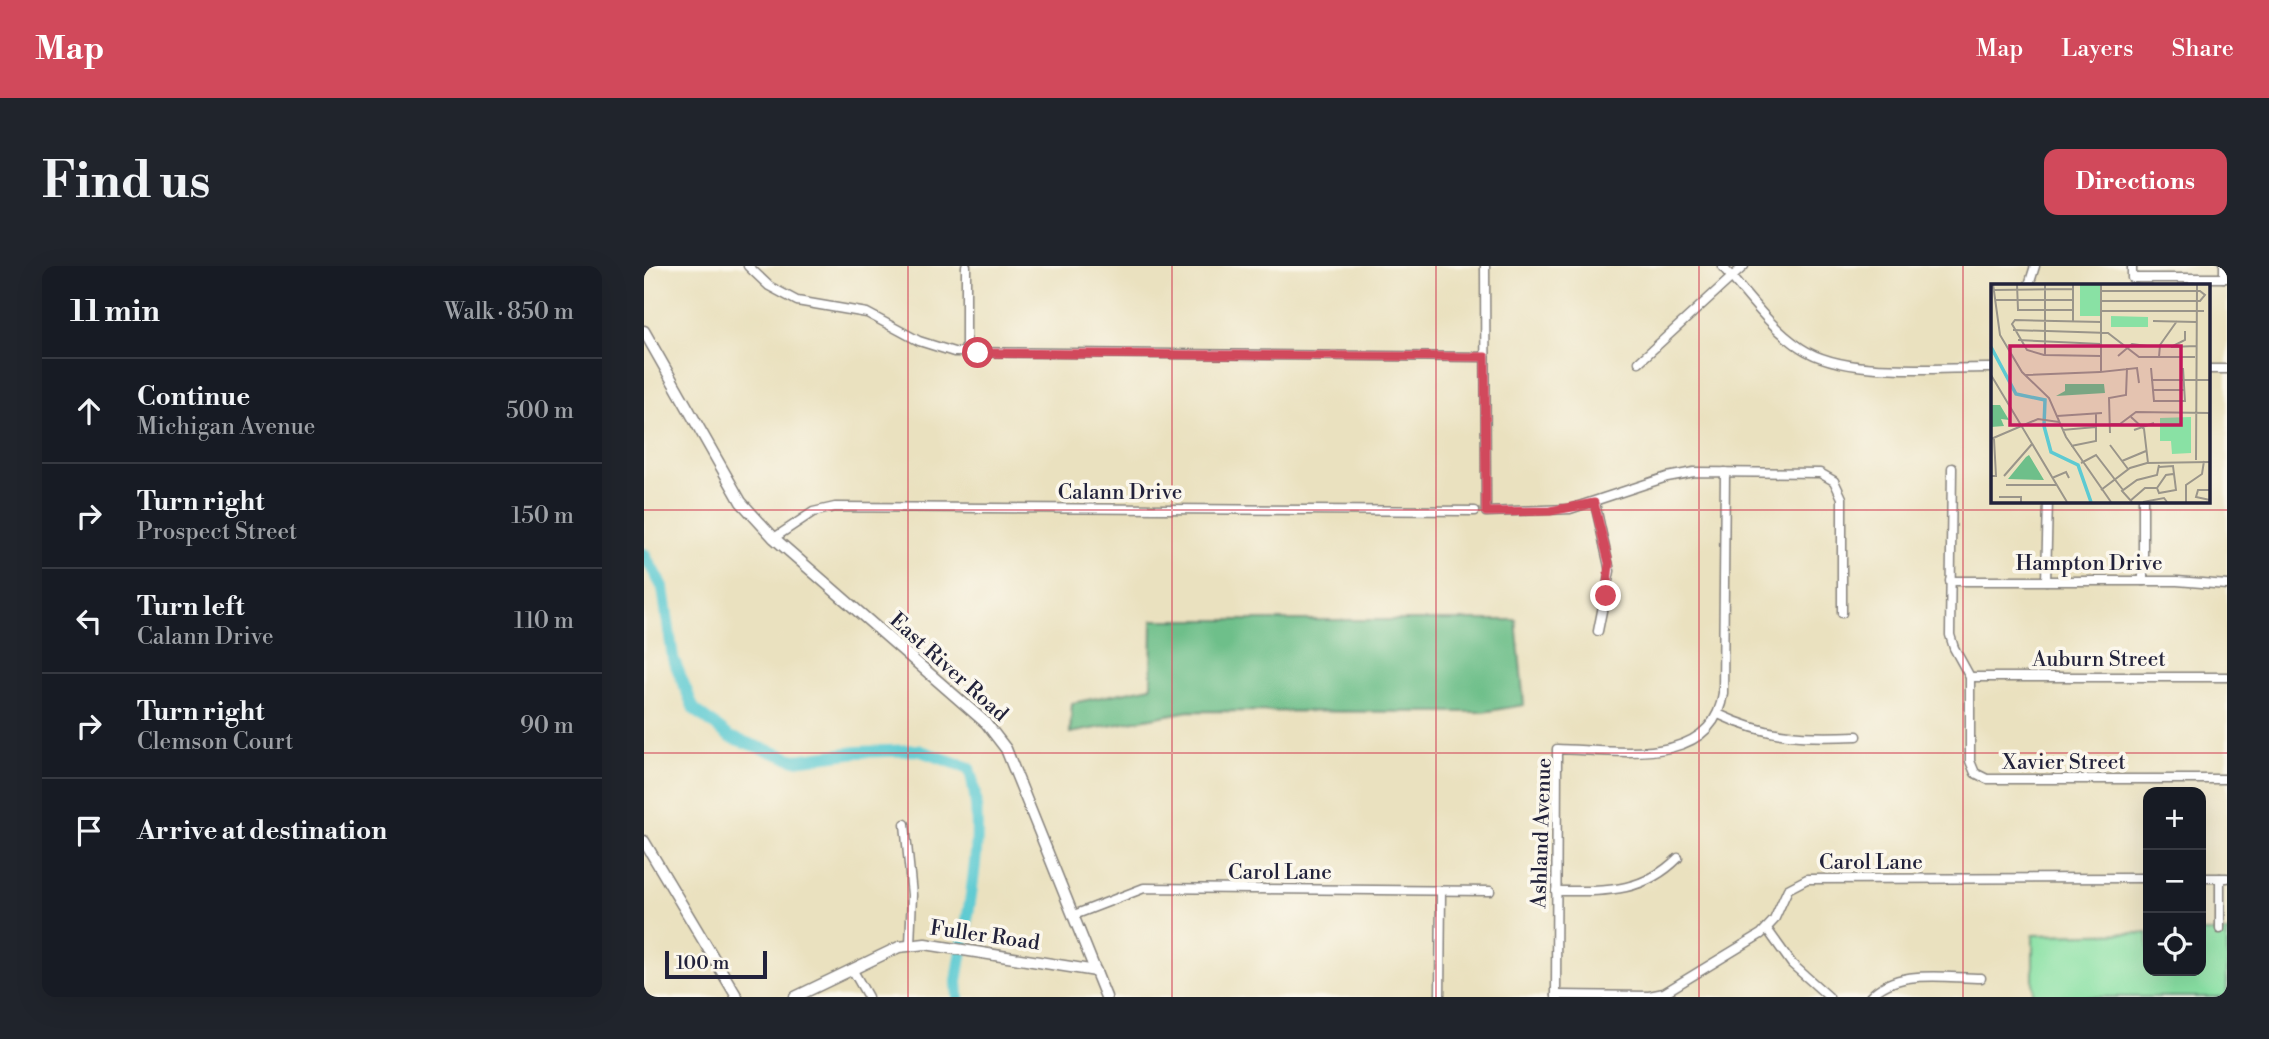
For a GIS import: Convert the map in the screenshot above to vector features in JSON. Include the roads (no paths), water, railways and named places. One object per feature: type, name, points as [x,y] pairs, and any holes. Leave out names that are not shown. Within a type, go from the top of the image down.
[{"type":"street","points":[[748,266],[769,286],[797,301],[867,313],[929,345],[966,353],[1485,357]]},
{"type":"street","points":[[966,266],[966,353]]},
{"type":"street","points":[[1485,266],[1486,512],[1550,511],[1594,503],[1667,477],[1725,471],[1812,472],[1834,481],[1842,498],[1842,613]]},
{"type":"street","points":[[1722,266],[1786,337],[1802,349],[1828,361],[1857,367],[1991,368]]},
{"type":"street","points":[[1639,362],[1744,266]]},
{"type":"street","points":[[2029,284],[2035,266]]},
{"type":"street","points":[[2132,266],[2132,278],[2225,278],[2224,266]]},
{"type":"street","name":"East River Road","points":[[644,331],[741,502],[774,538],[997,735],[1014,763],[1106,997]]},
{"type":"street","name":"Xavier Street","points":[[1952,468],[1951,642],[1970,677],[1970,764],[1982,778],[2227,779]]},
{"type":"street","points":[[1725,471],[1723,693],[1718,714],[1778,736],[1857,736]]},
{"type":"street","points":[[2046,581],[2048,502]]},
{"type":"street","points":[[2143,502],[2143,581]]},
{"type":"street","points":[[1594,503],[1610,571],[1598,631]]},
{"type":"street","name":"Calann Drive","points":[[774,538],[813,512],[835,507],[1475,512]]},
{"type":"street","name":"Hampton Drive","points":[[1950,581],[2143,581],[2227,585]]},
{"type":"street","name":"Auburn Street","points":[[1970,677],[2227,677]]},
{"type":"street","name":"Ashland Avenue","points":[[1556,996],[1557,749],[1672,749],[1697,739],[1718,714]]},
{"type":"street","points":[[905,824],[912,895],[910,945]]},
{"type":"street","points":[[644,841],[737,997]]},
{"type":"street","points":[[1556,891],[1630,888],[1652,880],[1678,858]]},
{"type":"street","name":"Carol Lane","points":[[1767,929],[1788,888],[1807,880],[2143,878]]},
{"type":"street","points":[[2206,878],[2224,878],[2220,929]]},
{"type":"street","name":"Carol Lane","points":[[1074,915],[1143,888],[1490,891]]},
{"type":"street","points":[[1440,997],[1441,891]]},
{"type":"street","points":[[1556,996],[1649,996],[1674,993],[1767,929],[1792,964],[1829,997]]},
{"type":"street","name":"Fuller Road","points":[[795,997],[852,968],[899,947],[910,945],[942,946],[1096,971]]},
{"type":"street","points":[[852,968],[868,997]]},
{"type":"street","points":[[1870,997],[1887,983],[1904,978],[1980,978]]},
{"type":"waterway","points":[[644,554],[663,588],[673,658],[694,709],[730,737],[795,760],[857,752],[918,750],[969,768],[975,793],[976,846],[957,982],[958,997]]}]
